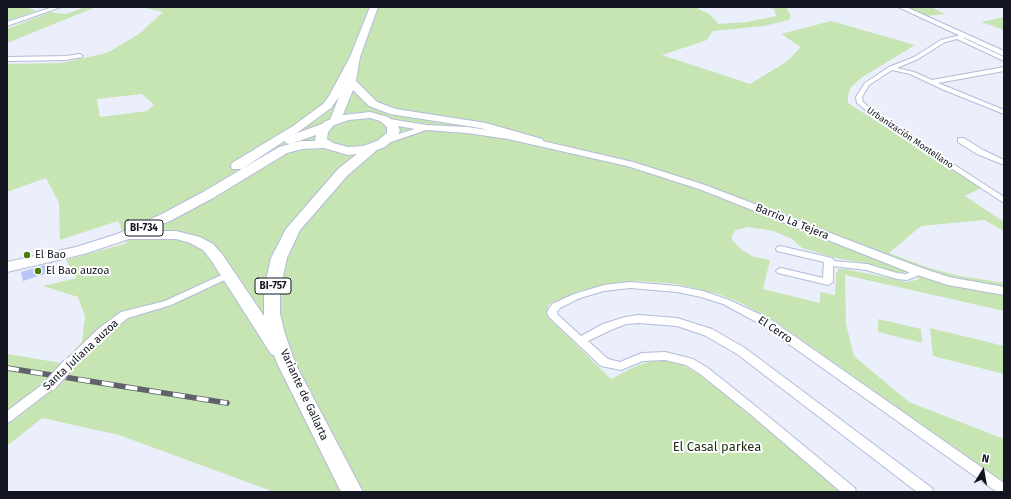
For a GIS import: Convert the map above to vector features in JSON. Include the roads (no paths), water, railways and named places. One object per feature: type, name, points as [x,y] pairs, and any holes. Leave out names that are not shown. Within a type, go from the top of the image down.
[{"type":"main road","points":[[238,166],[303,124],[327,106],[355,57],[374,7]]},
{"type":"main road","points":[[355,57],[353,83],[358,101],[370,115]]},
{"type":"main road","points":[[336,120],[353,83]]},
{"type":"main road","points":[[353,83],[373,104],[394,112],[482,126],[538,142]]},
{"type":"main road","points":[[370,115],[389,122],[393,126],[394,130],[388,140],[373,148],[357,151],[340,150],[325,144],[320,136],[325,127],[336,120],[353,116],[370,115]]},
{"type":"main road","name":"BI-734","points":[[11,266],[88,242],[135,223],[182,200],[238,166],[278,145],[325,127]]},
{"type":"main road","name":"BI-734","points":[[11,266],[79,251],[122,237],[194,203],[283,150],[301,145],[325,144]]},
{"type":"main road","name":"Variante de Gallarta","points":[[352,492],[287,365],[276,334],[272,314],[272,290],[277,264],[293,229],[343,172],[373,148]]},
{"type":"main road","points":[[340,150],[343,157],[343,172]]},
{"type":"main road","points":[[122,237],[176,235],[195,240],[208,247],[217,257],[287,365]]},
{"type":"street","points":[[7,24],[58,7]]},
{"type":"street","points":[[901,7],[1004,59]]},
{"type":"street","points":[[961,37],[1004,54]]},
{"type":"street","name":"Urbanización Montellano","points":[[961,37],[943,41],[916,58],[891,68],[867,84],[859,97],[860,103],[900,133],[1004,201]]},
{"type":"street","points":[[7,59],[66,58],[80,56]]},
{"type":"street","points":[[891,68],[912,73],[970,99],[1004,112]]},
{"type":"street","points":[[932,82],[1004,69]]},
{"type":"street","points":[[389,122],[427,128]]},
{"type":"street","points":[[388,140],[427,128]]},
{"type":"street","name":"Barrio La Tejera","points":[[427,128],[480,131],[538,142],[657,172],[702,187],[914,270],[948,281],[1004,291]]},
{"type":"street","points":[[960,140],[980,152],[1004,163]]},
{"type":"street","points":[[780,249],[829,260],[828,282],[781,271]]},
{"type":"street","points":[[829,263],[867,267],[897,276],[907,277],[914,274],[914,270]]},
{"type":"street","name":"Santa Juliana auzoa","points":[[7,418],[51,384],[102,332],[124,315],[168,303],[228,275]]},
{"type":"street","name":"El Cerro","points":[[850,492],[704,371],[689,362],[678,358],[653,355],[642,357],[621,366],[605,363],[554,317],[552,312],[556,306],[577,296],[604,288],[630,285],[658,286],[703,294],[726,302],[766,322],[1004,490]]},
{"type":"street","points":[[580,341],[607,327],[625,321],[639,319],[677,322],[708,332],[741,351],[928,492]]},
{"type":"railway","points":[[7,368],[227,403]]},
{"type":"place","name":"El Bao","points":[[27,255]]},
{"type":"place","name":"El Bao auzoa","points":[[38,271]]},
{"type":"park label","name":"El Casal parkea","points":[[717,447]]}]
